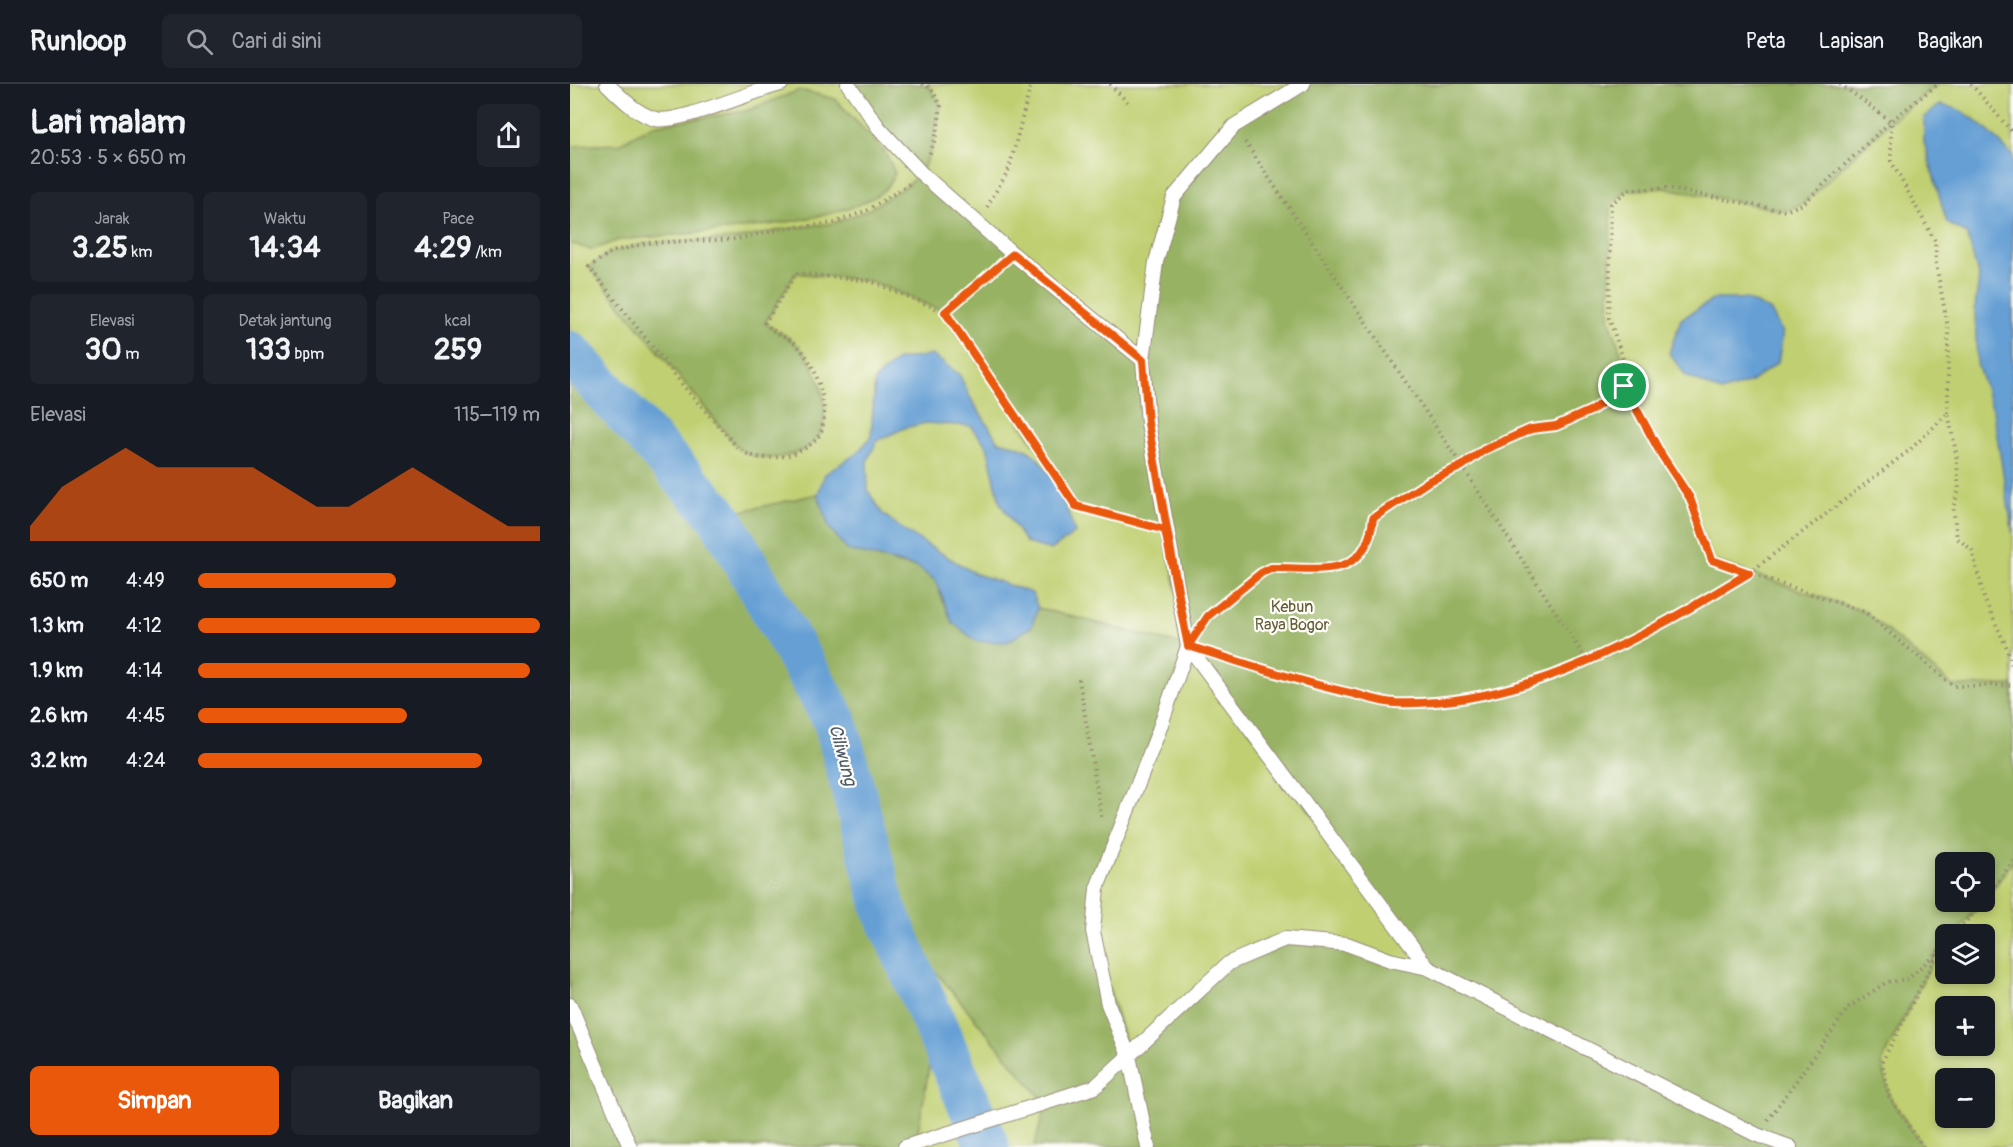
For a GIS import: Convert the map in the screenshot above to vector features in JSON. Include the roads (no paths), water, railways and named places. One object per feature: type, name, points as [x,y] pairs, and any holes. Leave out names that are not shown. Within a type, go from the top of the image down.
[{"type":"lane","points":[[607,84],[633,109],[658,120],[685,115],[781,84]]},
{"type":"lane","points":[[848,84],[879,128],[921,173],[1013,254],[1143,360]]},
{"type":"lane","points":[[1303,84],[1234,126],[1174,196],[1156,262],[1143,360],[1148,423],[1165,530],[1188,646],[1428,968]]},
{"type":"lane","points":[[1148,1147],[1130,1056],[1108,1004],[1093,931],[1097,888],[1158,733],[1188,646]]},
{"type":"lane","points":[[910,1145],[1095,1087],[1229,963],[1285,939],[1347,944],[1390,960],[1428,968],[1757,1141],[1790,1147]]},
{"type":"lane","points":[[570,1005],[630,1147]]},
{"type":"water","points":[[1940,105],[1970,116],[2013,156],[2013,535],[1993,411],[1977,364],[1975,308],[1979,278],[1967,234],[1947,223],[1924,142],[1924,117]]},
{"type":"water","points":[[1714,299],[1745,299],[1770,310],[1783,333],[1778,362],[1751,382],[1721,392],[1686,376],[1669,353],[1681,319]]},
{"type":"water","points":[[932,355],[959,374],[971,399],[998,441],[1025,449],[1039,460],[1058,490],[1075,533],[1051,550],[1026,543],[1000,503],[987,446],[971,426],[926,423],[904,428],[877,441],[867,461],[868,491],[882,513],[906,532],[974,573],[1032,593],[1038,608],[1031,627],[1007,642],[976,641],[952,622],[936,581],[917,567],[847,550],[829,527],[818,494],[825,474],[856,454],[871,437],[875,379],[897,360]]},
{"type":"waterway","name":"Ciliwung","points":[[570,353],[719,516],[835,720],[884,908],[988,1147]]},
{"type":"park label","name":"Kebun Raya Bogor","points":[[1292,615]]}]
